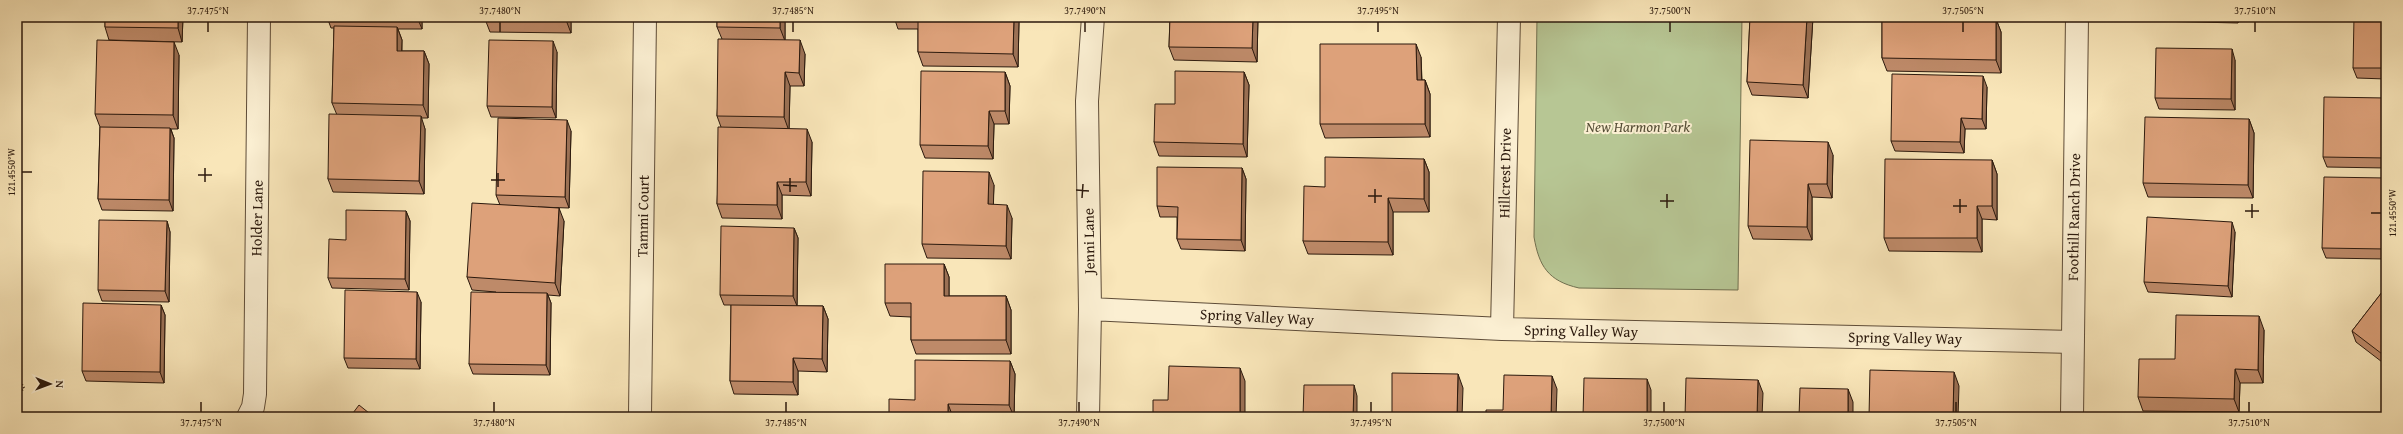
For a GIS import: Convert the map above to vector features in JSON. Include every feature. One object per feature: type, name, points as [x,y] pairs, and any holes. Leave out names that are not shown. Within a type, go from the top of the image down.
[{"type":"street","name":"Holder Lane","points":[[248,417],[253,407],[255,394],[259,17]]},
{"type":"street","name":"Tammi Court","points":[[640,415],[645,17]]},
{"type":"street","name":"Jenni Lane","points":[[1088,417],[1090,309],[1087,101],[1093,17]]},
{"type":"street","name":"Hillcrest Drive","points":[[1502,329],[1509,17]]},
{"type":"street","name":"Foothill Ranch Drive","points":[[2072,417],[2077,17]]},
{"type":"street","name":"Spring Valley Way","points":[[1090,309],[1502,329],[2073,342]]},
{"type":"path","points":[[17,378],[24,388],[17,395]]},
{"type":"green space","name":"New Harmon Park","points":[[1537,17],[1742,17],[1738,290],[1579,288],[1560,281],[1547,271],[1542,264],[1534,237]]},
{"type":"building","points":[[105,17],[178,17],[178,28],[105,27]]},
{"type":"building","points":[[486,17],[566,17],[566,20],[485,19]]},
{"type":"building","points":[[717,17],[780,17],[780,28],[717,27]]},
{"type":"building","points":[[918,17],[1014,17],[1013,54],[918,52]]},
{"type":"building","points":[[1170,17],[1253,17],[1252,48],[1169,47]]},
{"type":"building","points":[[1750,17],[1807,17],[1803,85],[1747,82]]},
{"type":"building","points":[[1882,17],[1984,17],[1996,19],[1996,60],[1882,58]]},
{"type":"building","points":[[2354,17],[2386,17],[2386,68],[2353,68]]},
{"type":"building","points":[[334,26],[397,27],[397,51],[424,51],[423,105],[332,103]]},
{"type":"building","points":[[718,39],[800,40],[799,73],[785,72],[784,117],[717,116]]},
{"type":"building","points":[[97,40],[174,42],[173,115],[95,114]]},
{"type":"building","points":[[489,40],[553,41],[552,107],[487,106]]},
{"type":"building","points":[[1320,44],[1416,44],[1417,80],[1425,80],[1425,124],[1320,124]]},
{"type":"building","points":[[2156,48],[2232,49],[2231,99],[2155,98]]},
{"type":"building","points":[[921,71],[1005,72],[1005,111],[989,111],[988,146],[920,145]]},
{"type":"building","points":[[1175,71],[1244,72],[1243,144],[1154,142],[1155,104],[1175,104]]},
{"type":"building","points":[[1892,74],[1983,76],[1982,119],[1961,118],[1960,142],[1891,141]]},
{"type":"building","points":[[2324,97],[2386,98],[2386,158],[2323,157]]},
{"type":"building","points":[[329,114],[421,116],[419,181],[328,179]]},
{"type":"building","points":[[2145,117],[2249,119],[2248,185],[2143,183]]},
{"type":"building","points":[[498,118],[567,120],[565,197],[496,195]]},
{"type":"building","points":[[100,127],[170,128],[169,200],[98,199]]},
{"type":"building","points":[[718,127],[807,129],[806,182],[777,182],[777,205],[717,204]]},
{"type":"building","points":[[1750,140],[1828,142],[1827,184],[1808,184],[1807,227],[1748,226]]},
{"type":"building","points":[[1325,157],[1424,159],[1424,199],[1388,198],[1388,242],[1303,241],[1304,186],[1325,187]]},
{"type":"building","points":[[1885,159],[1992,160],[1992,206],[1977,206],[1977,238],[1884,238]]},
{"type":"building","points":[[1157,167],[1242,168],[1241,240],[1177,239],[1178,207],[1157,206]]},
{"type":"building","points":[[923,171],[989,172],[988,204],[1007,205],[1006,246],[922,244]]},
{"type":"building","points":[[2324,177],[2386,178],[2386,249],[2322,248]]},
{"type":"building","points":[[472,203],[559,208],[555,283],[467,277]]},
{"type":"building","points":[[346,210],[406,211],[405,279],[328,278],[329,239],[346,240]]},
{"type":"building","points":[[2147,217],[2232,222],[2228,286],[2144,282]]},
{"type":"building","points":[[99,220],[167,221],[165,291],[98,290]]},
{"type":"building","points":[[721,226],[794,228],[793,296],[720,295]]},
{"type":"building","points":[[885,264],[944,264],[944,296],[1006,296],[1006,340],[911,340],[911,303],[885,303]]},
{"type":"building","points":[[2386,287],[2386,357],[2352,331]]},
{"type":"building","points":[[345,290],[417,292],[416,359],[344,358]]},
{"type":"building","points":[[471,292],[547,293],[546,365],[469,364]]},
{"type":"building","points":[[83,303],[161,305],[160,372],[82,371]]},
{"type":"building","points":[[731,305],[823,306],[822,359],[793,358],[793,382],[730,381]]},
{"type":"building","points":[[2176,315],[2259,316],[2258,370],[2235,369],[2234,399],[2138,397],[2139,359],[2175,359]]},
{"type":"building","points":[[915,360],[1010,361],[1009,405],[948,404],[948,417],[889,417],[889,399],[915,400]]},
{"type":"building","points":[[1169,366],[1240,368],[1240,417],[1153,417],[1153,400],[1168,400]]},
{"type":"building","points":[[1870,370],[1954,372],[1953,416],[1973,417],[1869,417]]},
{"type":"building","points":[[1392,373],[1458,374],[1457,417],[1392,417]]},
{"type":"building","points":[[1504,375],[1552,376],[1551,417],[1486,417],[1486,410],[1503,410]]},
{"type":"building","points":[[1584,378],[1647,379],[1647,417],[1583,417]]},
{"type":"building","points":[[1686,378],[1758,380],[1757,417],[1685,417]]},
{"type":"building","points":[[1304,385],[1354,385],[1353,417],[1303,417]]},
{"type":"building","points":[[1800,388],[1848,389],[1848,417],[1799,417]]},
{"type":"building","points":[[359,405],[374,417],[350,417]]}]
